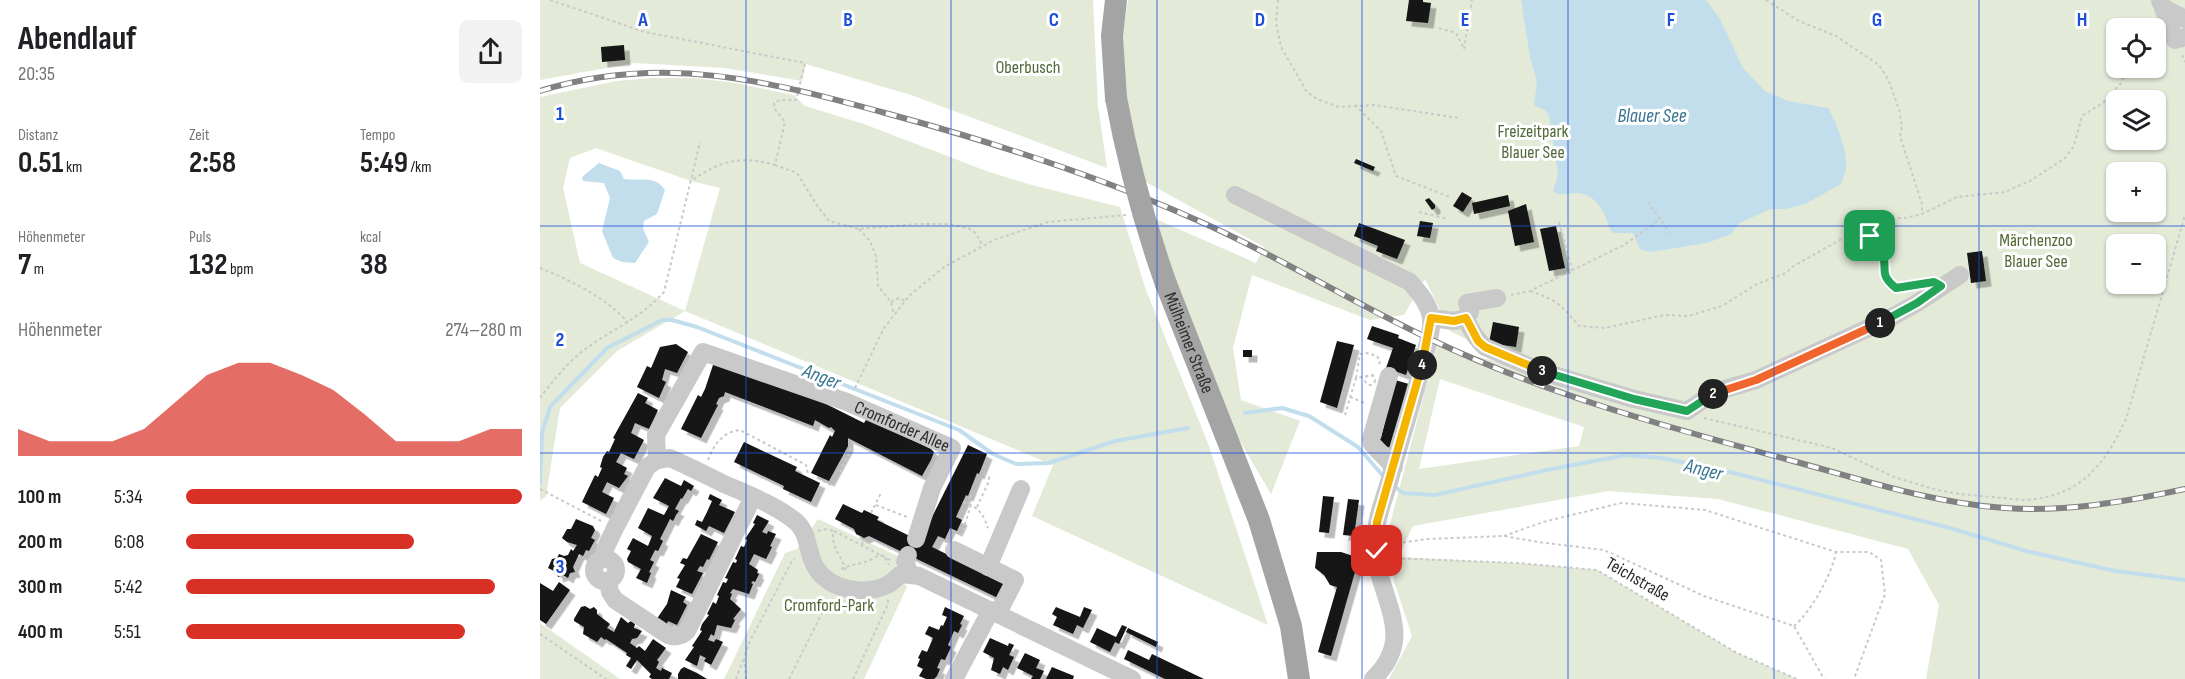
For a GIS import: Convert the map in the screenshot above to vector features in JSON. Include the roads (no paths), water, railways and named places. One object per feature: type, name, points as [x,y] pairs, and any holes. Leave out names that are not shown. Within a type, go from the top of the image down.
[{"type":"main road","name":"Mülheimer Straße","points":[[1116,0],[1112,36],[1116,98],[1134,185],[1166,284],[1259,520],[1291,626],[1299,679]]},
{"type":"street","points":[[2162,4],[2185,19]]},
{"type":"street","points":[[2162,4],[2175,40],[2185,38]]},
{"type":"street","points":[[1236,195],[1410,282],[1427,305],[1431,322],[1417,385],[1377,522],[1377,552],[1381,580],[1395,624],[1395,635],[1388,659],[1383,669],[1373,679]]},
{"type":"street","points":[[1466,318],[1478,341],[1494,353],[1550,374],[1634,399],[1687,411],[1715,392],[1756,380],[1890,318],[1960,275]]},
{"type":"street","points":[[1431,322],[1466,318],[1470,312],[1467,303],[1502,297]]},
{"type":"street","name":"Cromforder Allee","points":[[657,460],[656,435],[702,352],[847,402],[952,448],[932,488],[915,539],[897,576]]},
{"type":"street","points":[[1383,375],[1371,444],[1391,476]]},
{"type":"street","points":[[753,497],[683,635],[674,637],[668,635],[615,600],[610,592],[608,581],[600,580],[595,574],[597,563],[604,559],[605,549],[647,467],[657,460],[670,458],[753,497],[794,520],[803,528],[817,570],[854,590],[874,589],[897,576],[919,576],[1132,679]]},
{"type":"street","points":[[988,567],[1021,489]]},
{"type":"street","points":[[954,550],[1015,580],[954,679]]},
{"type":"water","name":"Blauer See","points":[[1521,0],[1706,0],[1720,19],[1743,68],[1765,91],[1788,101],[1828,108],[1845,151],[1846,168],[1841,184],[1805,204],[1785,209],[1770,209],[1738,224],[1731,234],[1707,243],[1650,252],[1641,250],[1633,233],[1614,233],[1610,230],[1603,211],[1594,200],[1583,194],[1561,194],[1553,191],[1558,175],[1549,116],[1545,110],[1534,105],[1537,82],[1530,57]]},
{"type":"water","points":[[599,163],[620,171],[624,179],[652,180],[665,190],[657,214],[644,221],[643,228],[649,242],[635,263],[622,262],[613,258],[602,231],[610,198],[604,183],[583,181],[582,177]]},
{"type":"waterway","name":"Anger","points":[[540,483],[542,433],[550,407],[607,348],[662,320],[672,320],[697,327],[959,430],[993,454],[1016,464],[1049,463],[1115,441],[1188,428]]},
{"type":"waterway","name":"Anger","points":[[1245,413],[1282,408],[1309,416],[1358,447],[1384,477]]},
{"type":"waterway","name":"Anger","points":[[1394,486],[1403,493],[1435,495],[1626,455],[1662,458],[1734,473],[1950,528],[2026,551],[2115,571],[2185,580]]},
{"type":"railway","points":[[540,91],[586,80],[630,74],[673,73],[716,76],[801,91],[966,136],[1043,160],[1192,218],[1432,340],[1520,377],[1655,423],[1898,490],[1978,505],[2050,509],[2095,505],[2185,489]]},
{"type":"park label","name":"Oberbusch","points":[[1028,67]]},
{"type":"park label","name":"Freizeitpark Blauer See","points":[[1533,141]]},
{"type":"park label","name":"Märchenzoo Blauer See","points":[[2036,250]]},
{"type":"park label","name":"Cromford-Park","points":[[829,605]]}]
